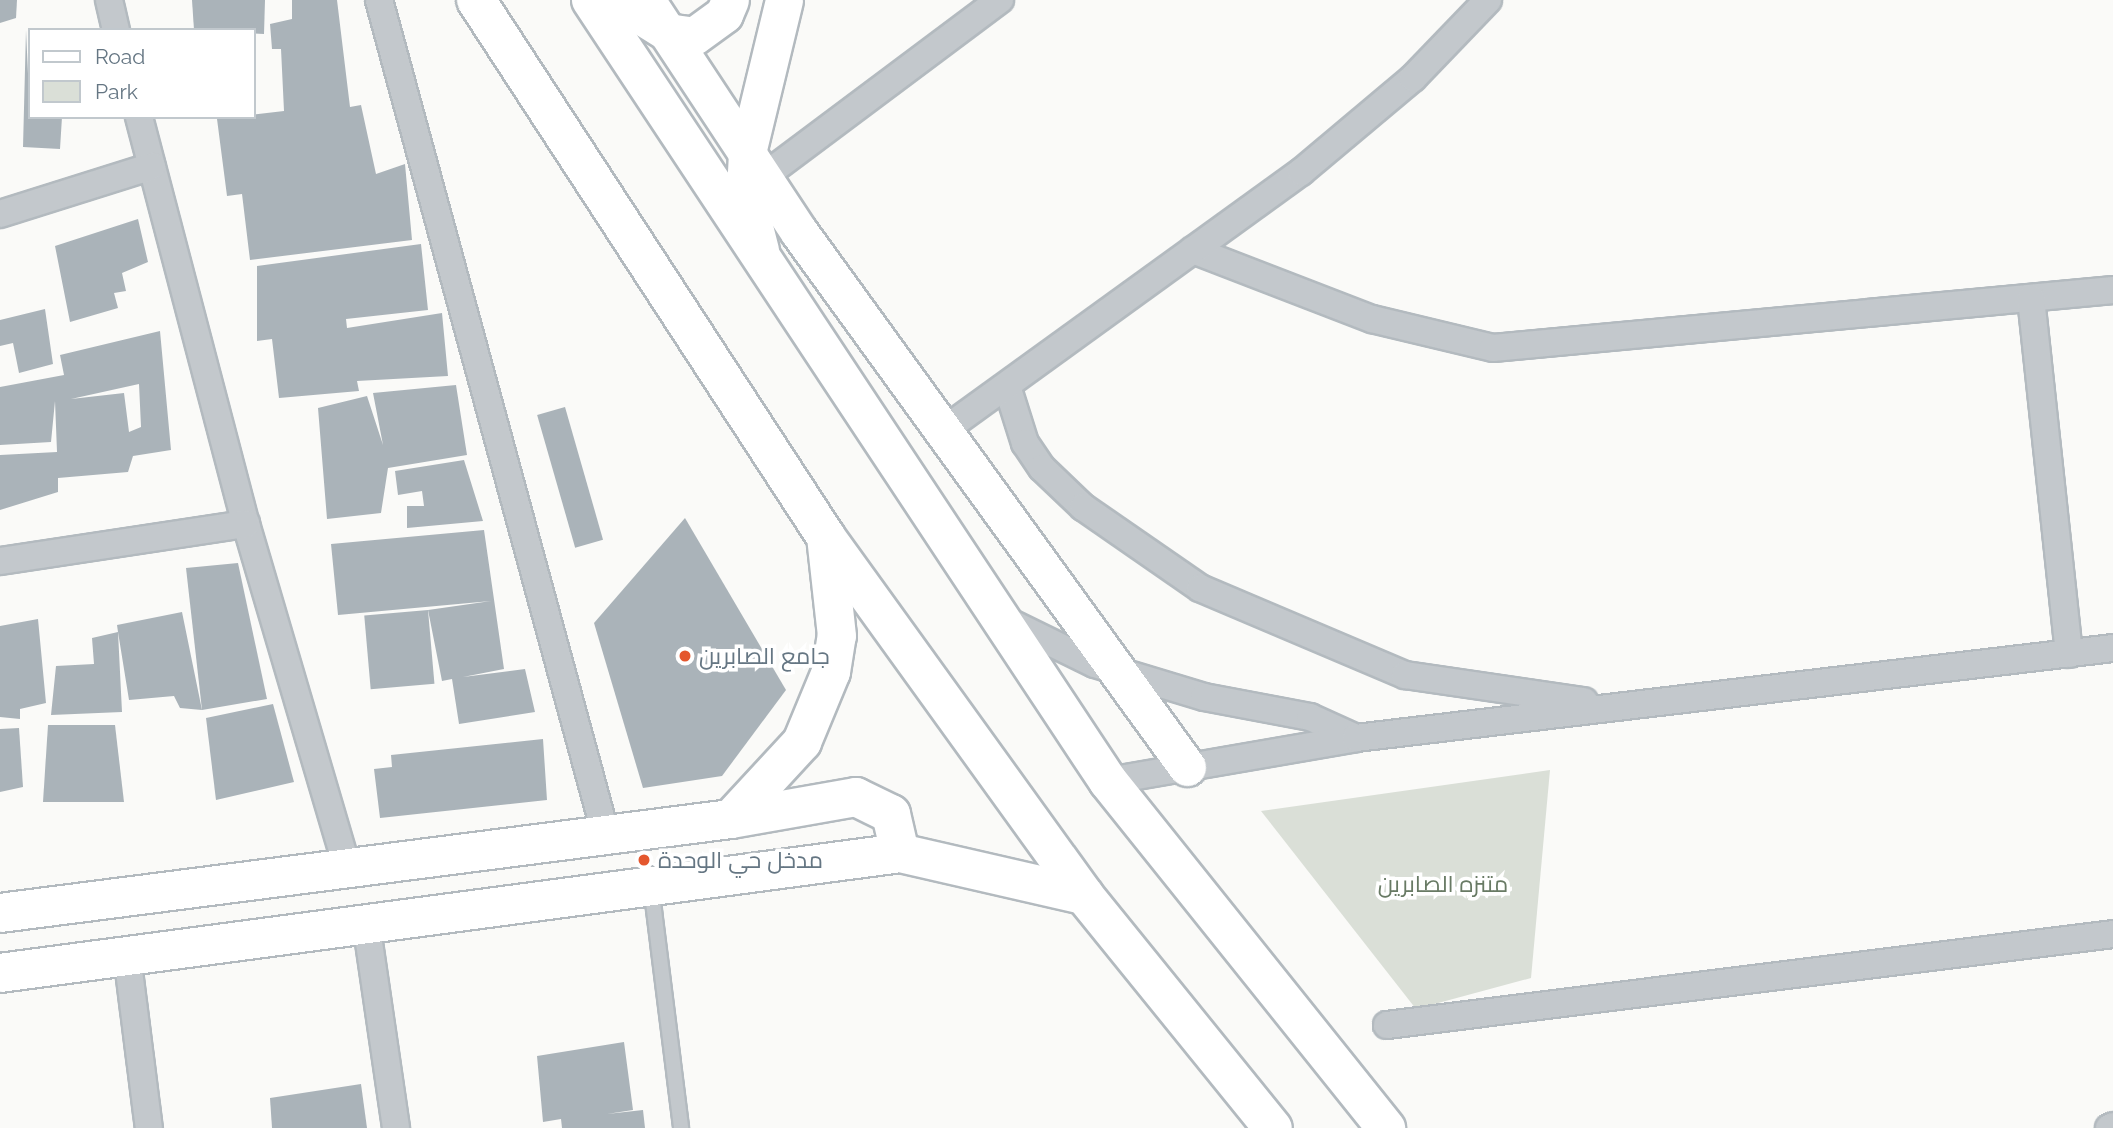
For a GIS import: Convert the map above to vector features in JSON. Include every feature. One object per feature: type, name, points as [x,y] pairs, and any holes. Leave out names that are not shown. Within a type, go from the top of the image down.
[{"type":"main road","points":[[476,0],[826,537],[1084,895],[1273,1128]]},
{"type":"main road","points":[[592,0],[1108,781],[1386,1128]]},
{"type":"main road","points":[[616,0],[667,32],[694,36],[724,14],[730,0]]},
{"type":"main road","points":[[646,0],[755,165],[943,431],[1187,767]]},
{"type":"main road","points":[[764,264],[745,191],[755,165],[784,0]]},
{"type":"main road","points":[[731,819],[802,742],[828,683],[838,636],[826,537]]},
{"type":"main road","points":[[0,913],[349,873],[607,839],[856,797],[891,814],[900,853]]},
{"type":"main road","points":[[0,972],[900,853],[1084,895]]},
{"type":"street","points":[[108,0],[115,28]]},
{"type":"street","points":[[379,0],[607,839]]},
{"type":"street","points":[[755,165],[1000,0]]},
{"type":"street","points":[[943,431],[1301,172],[1413,78],[1488,0]]},
{"type":"street","points":[[140,119],[246,524],[349,873]]},
{"type":"street","points":[[0,214],[152,166]]},
{"type":"street","points":[[1193,250],[1372,319],[1493,348],[2113,290]]},
{"type":"street","points":[[2031,298],[2069,654]]},
{"type":"street","points":[[1006,386],[1025,443],[1042,468],[1083,507],[1200,588],[1405,675],[1617,706]]},
{"type":"street","points":[[0,561],[246,524]]},
{"type":"street","points":[[998,615],[1118,672],[1310,716],[1356,738]]},
{"type":"street","points":[[1108,781],[1356,738],[2113,648]]},
{"type":"street","points":[[366,922],[396,1128]]},
{"type":"street","points":[[1387,1025],[2113,934]]},
{"type":"street","points":[[127,955],[149,1128]]},
{"type":"lane","points":[[650,886],[681,1128]]},
{"type":"green space","name":"متنزه الصابرين","points":[[1550,770],[1531,978],[1416,1009],[1261,811]]},
{"type":"building","points":[[0,0],[17,0],[16,18],[0,23]]},
{"type":"building","points":[[192,0],[265,0],[264,34],[256,34],[256,28],[194,28]]},
{"type":"building","points":[[292,0],[337,0],[350,107],[361,105],[376,174],[405,164],[412,240],[250,260],[242,194],[227,196],[217,119],[256,119],[256,114],[284,111],[281,49],[272,49],[270,24],[292,19]]},
{"type":"building","points":[[26,30],[28,119],[62,119],[60,149],[23,147]]},
{"type":"building","points":[[138,219],[148,262],[122,273],[126,291],[114,293],[118,308],[70,322],[55,246]]},
{"type":"building","points":[[421,244],[428,310],[346,319],[347,328],[442,313],[448,376],[357,381],[359,391],[279,398],[272,339],[257,341],[257,266]]},
{"type":"building","points":[[45,309],[53,364],[19,373],[13,343],[0,346],[0,320]]},
{"type":"building","points":[[160,331],[171,450],[133,456],[128,472],[58,478],[58,492],[0,510],[0,455],[57,452],[55,401],[51,442],[0,445],[0,387],[64,375],[60,355]],"holes":[[[139,384],[141,427],[129,432],[124,393],[71,399]]]},
{"type":"building","points":[[456,385],[467,455],[388,468],[381,513],[327,519],[318,408],[367,396],[383,445],[373,393]]},
{"type":"building","points":[[565,407],[603,540],[575,548],[537,415]]},
{"type":"building","points":[[464,460],[483,521],[407,528],[407,506],[424,506],[422,491],[398,495],[395,471]]},
{"type":"building","name":"جامع الصابرين","points":[[685,518],[786,690],[722,776],[643,788],[594,623]]},
{"type":"building","points":[[484,530],[504,669],[463,677],[525,669],[535,712],[459,724],[452,679],[442,681],[428,610],[491,601],[338,615],[331,544]]},
{"type":"building","points":[[238,563],[267,699],[202,710],[186,568]]},
{"type":"building","points":[[428,610],[434,684],[371,689],[364,616]]},
{"type":"building","points":[[182,612],[202,710],[180,708],[174,696],[129,700],[117,625]]},
{"type":"building","points":[[38,619],[46,703],[20,709],[20,719],[0,717],[0,626]]},
{"type":"building","points":[[118,632],[122,712],[51,715],[56,666],[94,664],[92,638]]},
{"type":"building","points":[[273,704],[294,782],[216,800],[206,718]]},
{"type":"building","points":[[48,725],[115,725],[124,802],[43,802]]},
{"type":"building","points":[[19,728],[23,787],[0,792],[0,729]]},
{"type":"building","points":[[543,739],[547,800],[380,818],[374,769],[392,767],[391,755]]},
{"type":"building","points":[[624,1042],[633,1110],[607,1114],[643,1110],[645,1128],[562,1128],[561,1119],[543,1122],[537,1056]]},
{"type":"building","points":[[361,1084],[367,1128],[272,1128],[270,1098]]},
{"type":"place","name":"جامع الصابرين","points":[[685,656]]},
{"type":"place","name":"مدخل حي الوحدة","points":[[644,860]]}]
